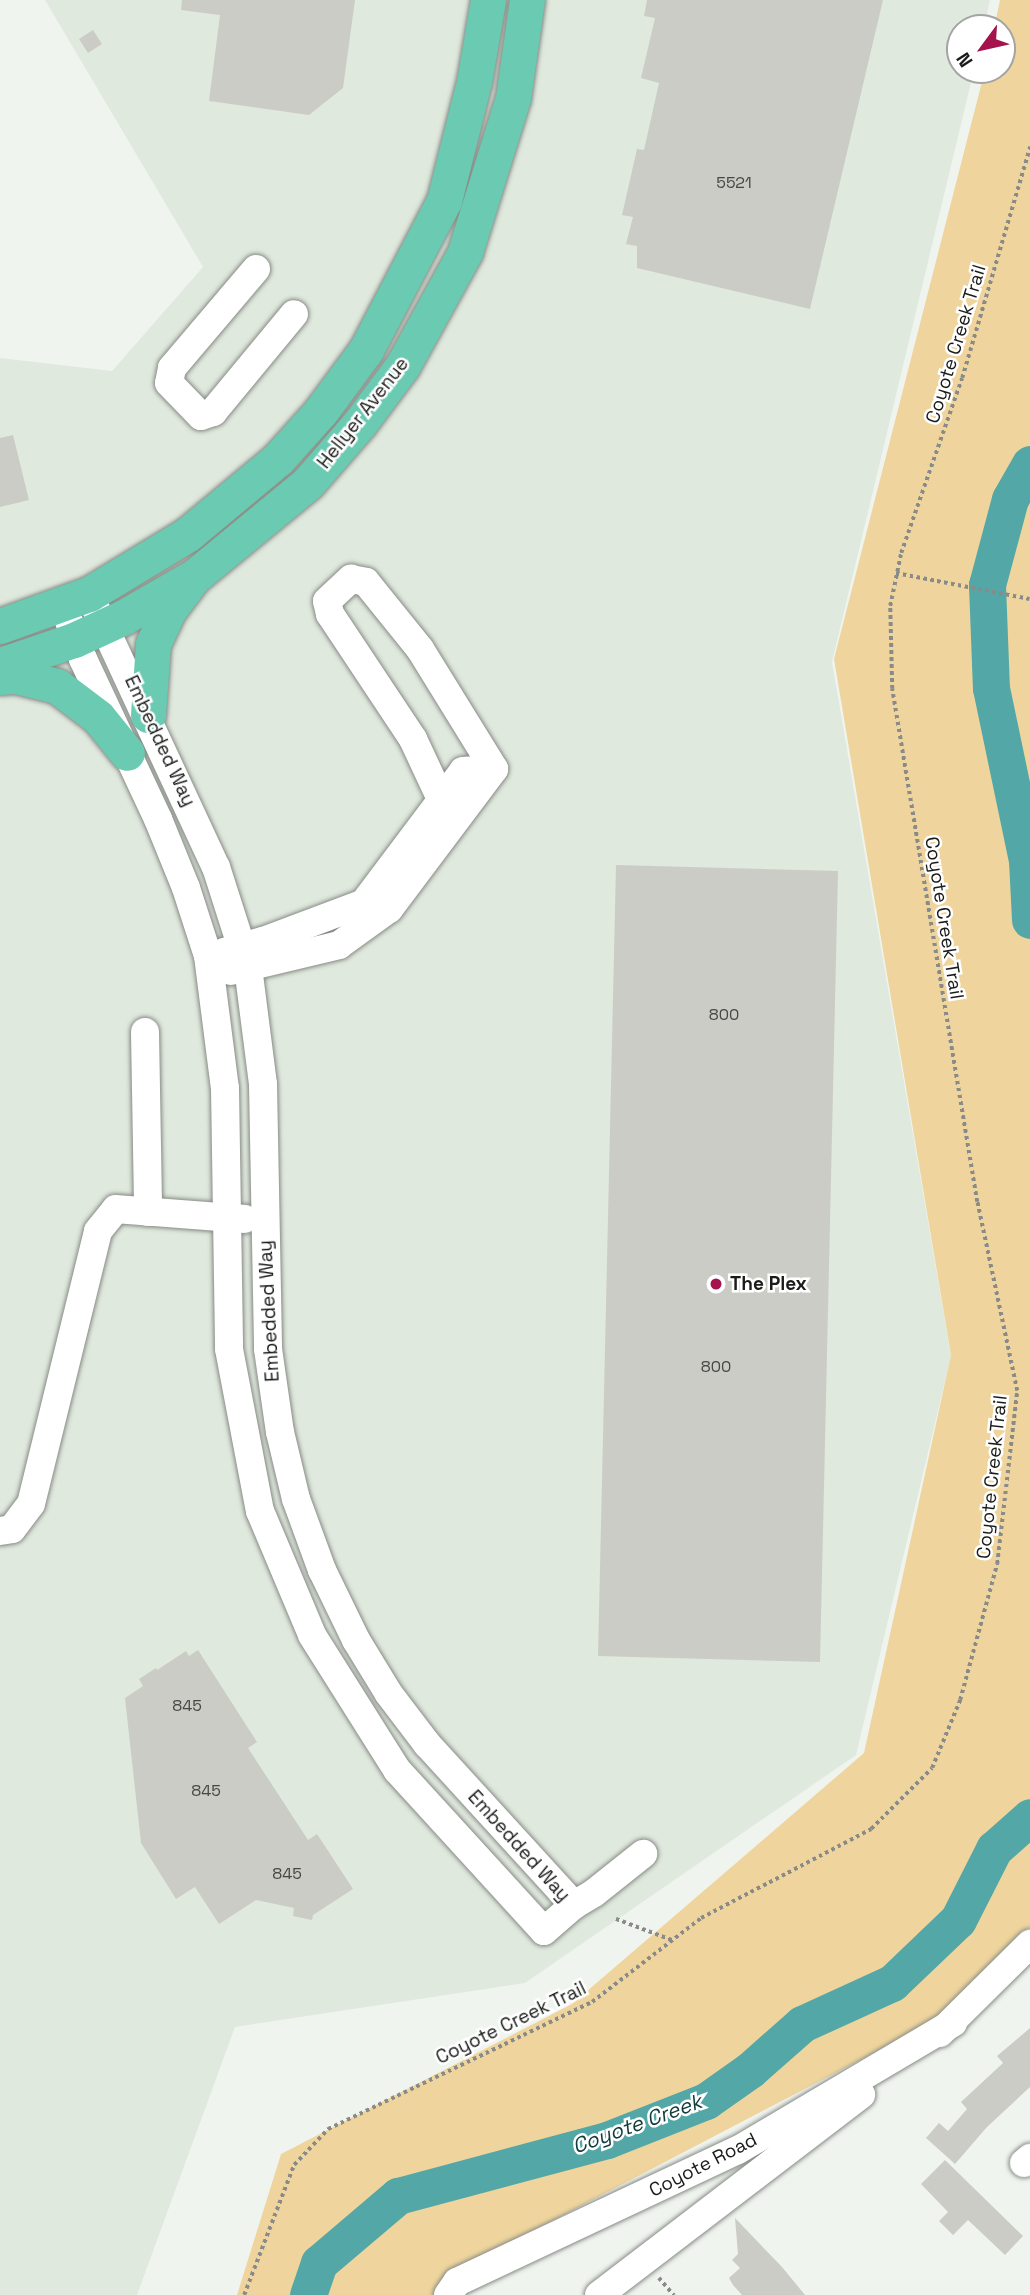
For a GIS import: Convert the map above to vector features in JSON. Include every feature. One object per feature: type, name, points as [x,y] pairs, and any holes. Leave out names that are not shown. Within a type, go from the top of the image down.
[{"type":"main road","name":"Hellyer Avenue","points":[[0,626],[76,599],[188,534],[278,459],[321,411],[366,350],[444,201],[474,82],[488,0]]},
{"type":"main road","name":"Hellyer Avenue","points":[[0,665],[74,640],[105,626],[195,576],[308,483],[360,423],[403,365],[465,252],[513,98],[527,0]]},
{"type":"main road","points":[[148,715],[153,644],[169,610],[195,576]]},
{"type":"main road","points":[[0,677],[16,676],[57,686],[98,717],[127,753]]},
{"type":"street","points":[[256,269],[172,368],[169,383],[201,416],[213,412],[294,314]]},
{"type":"street","points":[[440,797],[413,740],[330,614],[327,601],[351,579],[366,582],[420,649],[494,769]]},
{"type":"street","name":"Embedded Way","points":[[76,599],[105,626],[148,715],[216,867],[245,957],[263,1084],[268,1349],[280,1432],[296,1499],[322,1570],[356,1640],[389,1694],[427,1744],[574,1905],[544,1931],[397,1770],[312,1636],[260,1511],[229,1349],[225,1088],[210,966],[186,888],[74,640],[76,599]]},
{"type":"street","points":[[245,957],[363,903],[440,797],[463,771],[494,769]]},
{"type":"street","points":[[210,966],[245,957],[339,945],[389,909],[494,769]]},
{"type":"street","points":[[329,917],[339,945]]},
{"type":"street","points":[[145,1032],[148,1212]]},
{"type":"street","points":[[0,1531],[12,1529],[32,1504],[98,1231],[116,1209],[227,1219],[265,1219]]},
{"type":"street","points":[[574,1905],[594,1893],[643,1854]]},
{"type":"street","name":"Coyote Road","points":[[599,2295],[953,2023],[1030,1944]]},
{"type":"street","name":"Coyote Road","points":[[448,2295],[457,2283],[738,2150],[953,2023]]},
{"type":"path","name":"Coyote Creek Trail","points":[[244,2295],[294,2165],[328,2129],[592,2002],[701,1918],[871,1829],[932,1768],[960,1700],[997,1564],[1017,1391],[977,1202],[892,689],[890,606],[897,573],[962,378],[1030,147]]},
{"type":"path","points":[[897,573],[1030,599]]},
{"type":"path","points":[[616,1919],[672,1940]]},
{"type":"shaded area","points":[[45,0],[990,0],[987,14],[946,14],[946,84],[971,84],[832,662],[951,1356],[856,1755],[525,1983],[235,2027],[137,2295],[0,2295],[0,358],[112,371],[203,267]]},
{"type":"shaded area","points":[[1000,0],[1030,0],[1030,1927],[933,2022],[445,2277],[435,2295],[237,2295],[281,2154],[572,2004],[864,1753],[951,1355],[834,659],[981,84],[1016,84],[1016,14],[997,14]]},
{"type":"building","points":[[182,0],[355,0],[343,88],[309,115],[209,101],[220,15],[181,10]]},
{"type":"building","points":[[647,0],[883,0],[810,309],[637,268],[637,246],[626,244],[633,217],[622,215],[637,149],[644,150],[659,83],[641,78],[655,18],[644,16]]},
{"type":"building","points":[[93,30],[102,44],[88,53],[79,39]]},
{"type":"building","points":[[13,435],[29,500],[0,507],[0,438]]},
{"type":"building","points":[[616,865],[838,871],[820,1662],[598,1656]]},
{"type":"building","points":[[198,1650],[257,1742],[248,1748],[308,1840],[317,1834],[353,1889],[313,1915],[312,1920],[293,1916],[294,1908],[256,1900],[219,1924],[195,1887],[176,1899],[141,1843],[125,1698],[143,1686],[139,1679],[186,1651],[189,1656]]},
{"type":"building","points":[[1030,2028],[1030,2087],[987,2127],[955,2164],[926,2138],[939,2123],[948,2131],[967,2109],[961,2102],[1003,2063],[997,2056]]},
{"type":"building","points":[[945,2160],[1023,2236],[1005,2255],[968,2220],[953,2235],[939,2221],[948,2212],[921,2184]]},
{"type":"building","points":[[735,2218],[805,2295],[742,2295],[729,2278],[740,2268],[732,2260],[738,2254]]},
{"type":"waterway","name":"Coyote Creek","points":[[1030,464],[1010,499],[987,585],[991,688],[1027,860],[1030,920]]},
{"type":"waterway","name":"Coyote Creek","points":[[308,2295],[319,2263],[398,2196],[607,2140],[706,2101],[750,2070],[802,2024],[892,1983],[958,1920],[994,1849],[1030,1817]]},
{"type":"place","name":"The Plex","points":[[716,1284]]}]
